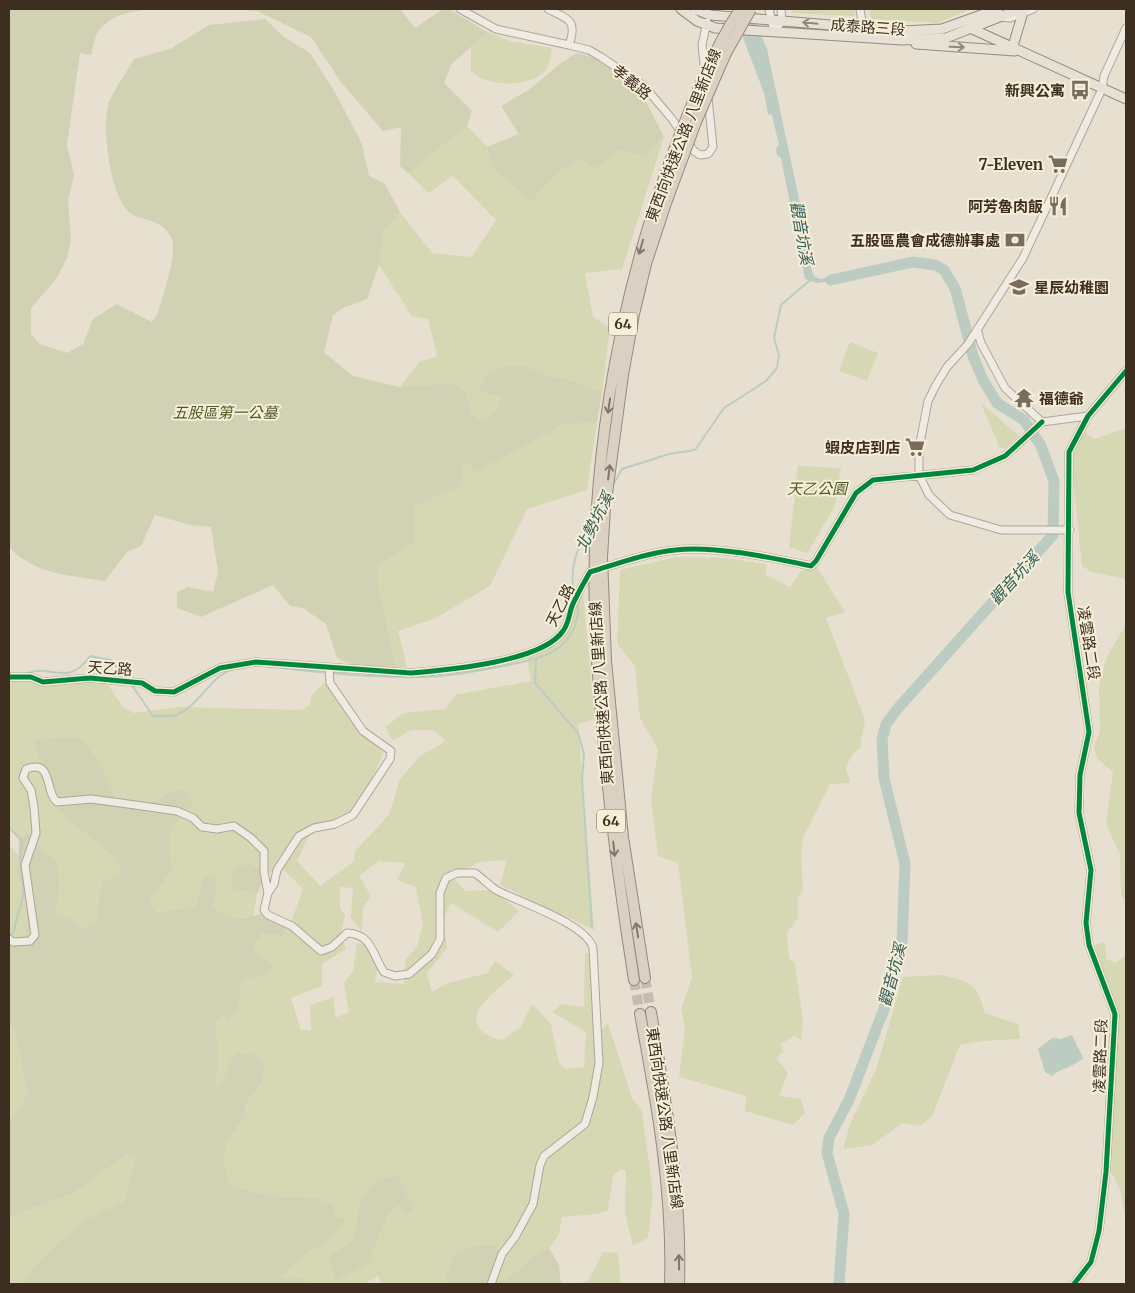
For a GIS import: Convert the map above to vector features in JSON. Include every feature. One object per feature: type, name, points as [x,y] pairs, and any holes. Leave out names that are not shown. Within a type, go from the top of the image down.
[{"type":"highway","name":"東西向快速公路 八里新店線","points":[[645,978],[623,837],[594,610],[597,508],[607,418],[623,320],[636,266],[655,200],[700,83],[716,48],[740,9]]},
{"type":"highway","name":"東西向快速公路 八里新店線","points":[[634,980],[616,866],[603,744],[602,557],[605,508],[622,384],[634,314],[646,264],[696,122],[726,53],[751,9]]},
{"type":"highway","name":"東西向快速公路 八里新店線","points":[[651,1012],[671,1188],[679,1284]]},
{"type":"highway","name":"東西向快速公路 八里新店線","points":[[640,1014],[660,1093]]},
{"type":"highway","name":"東西向快速公路 八里新店線","points":[[670,1284],[674,1240]]},
{"type":"main road","points":[[681,9],[706,25]]},
{"type":"main road","points":[[695,9],[710,15]]},
{"type":"main road","points":[[998,11],[1022,10],[1013,46]]},
{"type":"main road","name":"成泰路三段","points":[[706,25],[729,29],[874,39],[946,38],[971,29],[998,11]]},
{"type":"main road","name":"成泰路三段","points":[[710,15],[902,31],[942,29],[998,11]]},
{"type":"main road","points":[[962,22],[971,29],[1013,46],[1126,99]]},
{"type":"main road","points":[[874,39],[902,43],[993,48],[1028,53]]},
{"type":"street","name":"孝義路","points":[[460,9],[496,29],[518,36],[589,50],[644,86],[672,119],[694,151],[700,155],[708,154],[713,147],[702,45],[710,15]]},
{"type":"street","points":[[548,9],[570,19],[573,26],[569,45]]},
{"type":"street","points":[[769,9],[766,19],[769,32],[782,20],[781,9]]},
{"type":"street","points":[[860,9],[863,28]]},
{"type":"street","points":[[1022,10],[1033,9]]},
{"type":"street","points":[[1066,530],[1001,530],[950,514],[940,507],[929,495],[919,475],[919,448],[928,401],[947,367],[968,344],[1023,258],[1102,89],[1104,76],[1126,31]]},
{"type":"street","points":[[977,328],[981,343],[1006,388],[1042,422],[1088,416]]},
{"type":"street","name":"凌雲路二段","points":[[1074,1284],[1090,1262],[1099,1232],[1106,1172],[1115,1014],[1089,944],[1086,923],[1091,870],[1079,813],[1080,775],[1089,732],[1068,592],[1066,530],[1069,452],[1088,416],[1126,371]]},
{"type":"street","name":"天乙路","points":[[9,677],[31,677],[43,682],[90,678],[142,683],[155,691],[166,693],[174,692],[213,671],[241,663],[266,662],[410,673],[427,672],[535,652],[550,644],[564,630],[572,608],[590,572],[674,550],[763,557],[811,566],[816,561],[856,493],[864,485],[873,480],[972,470],[1005,456],[1025,440],[1042,422]]},
{"type":"street","points":[[329,668],[330,683],[363,731],[390,751],[390,759],[352,815],[335,824],[314,828],[300,836],[276,870],[274,884],[268,893],[264,910],[268,915],[292,926],[321,951],[332,946],[347,933],[358,934],[367,939],[384,972],[395,976],[409,974],[432,954],[440,939],[440,893],[446,878],[457,873],[475,872],[494,888],[569,923],[591,939],[599,1063],[594,1097],[585,1124],[544,1156],[540,1165],[533,1204],[515,1237],[502,1254],[491,1284]]},
{"type":"street","points":[[9,939],[13,942],[30,941],[35,935],[30,890],[25,872],[29,849],[36,833],[31,790],[23,778],[26,769],[30,768],[42,770],[46,773],[49,778],[50,794],[57,802],[91,799],[128,804],[177,811],[193,818],[202,827],[217,829],[234,826],[251,838],[264,851],[264,872],[268,893]]},
{"type":"green space","name":"五股區第一公墓","points":[[9,9],[163,9],[142,10],[119,16],[100,29],[95,38],[91,55],[80,53],[67,145],[74,175],[68,201],[71,240],[67,258],[56,279],[31,308],[31,334],[40,344],[67,353],[83,344],[93,319],[117,304],[152,322],[157,315],[166,287],[173,253],[171,237],[162,226],[129,212],[122,204],[112,177],[107,143],[106,127],[109,102],[134,59],[170,49],[209,25],[265,19],[284,37],[310,53],[336,94],[362,144],[369,176],[385,184],[400,212],[384,229],[379,265],[367,299],[343,308],[333,315],[324,352],[353,376],[400,387],[453,383],[466,391],[472,415],[485,422],[497,408],[501,396],[479,392],[487,373],[505,367],[528,367],[557,379],[568,379],[602,392],[597,422],[564,424],[476,472],[469,464],[463,466],[461,486],[415,506],[415,543],[380,564],[377,580],[396,667],[355,666],[337,658],[326,624],[303,608],[290,606],[273,585],[201,617],[177,608],[177,592],[188,587],[213,592],[218,572],[211,527],[190,525],[155,515],[141,546],[127,552],[105,581],[66,575],[41,568],[19,556],[9,547]]},
{"type":"green space","points":[[231,9],[400,9],[415,28],[443,9],[449,9],[487,32],[451,65],[444,83],[472,111],[467,126],[408,173],[400,166],[401,127],[383,131],[341,82],[311,37],[257,11]]},
{"type":"green space","points":[[792,9],[854,9],[855,16],[791,13]]},
{"type":"green space","points":[[870,9],[971,9],[938,23],[871,19]]},
{"type":"green space","points":[[487,32],[510,41],[552,48],[551,57],[545,71],[538,77],[519,83],[497,83],[478,76],[471,71],[471,47]]},
{"type":"green space","points":[[577,53],[595,58],[640,90],[664,137],[645,157],[619,149],[596,168],[578,159],[557,173],[531,202],[491,166],[487,147],[519,134],[501,106],[530,89],[561,63]]},
{"type":"green space","points":[[467,126],[487,147],[491,166],[531,202],[557,173],[578,159],[619,148],[645,157],[664,137],[622,269],[585,273],[593,317],[610,328],[602,392],[569,379],[557,379],[528,367],[479,392],[501,395],[497,408],[485,422],[472,415],[466,391],[453,383],[400,387],[419,362],[437,356],[428,319],[412,316],[379,265],[384,229],[400,212],[432,253],[472,257],[496,220],[453,176],[429,193],[408,173]]},
{"type":"green space","points":[[850,342],[878,353],[867,381],[839,371]]},
{"type":"green space","points":[[980,402],[1019,436],[1006,448],[1000,448]]},
{"type":"green space","points":[[597,422],[587,490],[527,509],[490,586],[436,618],[398,631],[407,667],[396,667],[377,580],[380,564],[415,543],[415,506],[460,486],[462,466],[469,464],[476,472],[564,423]]},
{"type":"green space","points":[[1126,428],[1126,579],[1092,572],[1082,566],[1071,458],[1084,431],[1094,439]]},
{"type":"green space","name":"天乙公園","points":[[798,466],[841,468],[835,506],[807,553],[789,547]]},
{"type":"green space","points":[[677,557],[724,558],[766,564],[766,575],[790,587],[801,571],[817,567],[845,612],[826,618],[865,720],[860,748],[853,754],[845,768],[851,783],[830,784],[803,838],[801,858],[803,890],[797,899],[798,917],[787,933],[789,958],[795,964],[803,1021],[801,1040],[794,1035],[780,1045],[784,1051],[776,1058],[788,1073],[779,1096],[801,1099],[805,1113],[793,1125],[745,1111],[746,1096],[679,1077],[685,1029],[681,1009],[692,977],[678,863],[658,856],[651,800],[658,749],[640,718],[635,666],[617,644],[620,570]]},
{"type":"green space","points":[[576,593],[583,593],[595,719],[578,724],[594,930],[500,885],[507,860],[478,862],[454,878],[465,891],[492,890],[519,911],[498,932],[451,903],[443,919],[447,948],[427,973],[432,992],[448,983],[488,973],[495,961],[514,975],[495,991],[479,1009],[476,1018],[478,1027],[486,1034],[502,1040],[520,1028],[532,1004],[551,1024],[559,1063],[566,1069],[584,1067],[586,1032],[552,1012],[562,1004],[584,1007],[585,953],[592,953],[594,1038],[608,1023],[632,1098],[642,1112],[653,1194],[648,1238],[633,1246],[625,1213],[626,1171],[621,1169],[613,1176],[608,1210],[597,1214],[562,1217],[559,1235],[549,1248],[533,1256],[507,1280],[496,1281],[493,1273],[446,1276],[447,1284],[382,1284],[378,1276],[363,1284],[307,1284],[303,1278],[283,1279],[281,1276],[313,1248],[335,1218],[320,1206],[320,1198],[270,1196],[230,1185],[224,1161],[226,1145],[244,1116],[246,1103],[251,1096],[232,1057],[221,1085],[214,1084],[219,1061],[216,1020],[223,1015],[228,1019],[237,1009],[242,983],[248,978],[269,974],[267,960],[257,955],[254,943],[263,933],[282,936],[291,922],[303,889],[284,870],[267,873],[232,888],[257,894],[253,917],[230,918],[212,908],[217,892],[203,878],[196,905],[191,908],[157,912],[152,908],[151,898],[173,868],[169,848],[171,833],[178,820],[193,805],[187,791],[176,789],[147,804],[125,805],[116,798],[97,758],[78,737],[35,740],[54,803],[67,819],[116,858],[121,874],[101,882],[96,923],[81,929],[70,919],[55,915],[60,888],[57,860],[41,851],[26,833],[19,841],[9,828],[9,672],[42,682],[106,682],[124,708],[134,713],[179,707],[301,710],[310,705],[312,695],[324,683],[337,694],[352,720],[379,738],[383,754],[364,799],[344,818],[312,830],[297,861],[320,886],[354,861],[355,851],[389,815],[400,779],[420,756],[446,741],[433,730],[411,730],[393,741],[385,727],[404,713],[445,709],[455,695],[531,681],[527,657],[561,637]],"holes":[[[379,861],[405,863],[397,880],[416,887],[423,925],[417,946],[405,961],[404,984],[375,982],[379,957],[374,947],[357,943],[353,971],[344,983],[349,1012],[335,1018],[334,997],[310,1005],[311,1030],[301,1030],[291,998],[322,986],[322,964],[346,949],[341,933],[345,915],[340,908],[340,887],[353,888],[351,918],[362,932],[363,908],[371,896],[359,876]],[[397,1175],[399,1205],[389,1213],[371,1255],[329,1256],[353,1241]]]},
{"type":"green space","points":[[1126,624],[1126,899],[1123,899],[1121,894],[1120,855],[1106,824],[1113,772],[1097,758],[1094,747],[1100,732],[1099,686],[1107,657]]},
{"type":"green space","points":[[79,737],[97,758],[116,798],[125,805],[147,804],[176,789],[187,791],[193,805],[178,820],[171,833],[169,848],[173,868],[151,898],[152,908],[157,912],[191,908],[196,905],[203,878],[215,876],[217,892],[212,908],[226,915],[238,918],[250,917],[266,912],[291,922],[282,936],[263,933],[254,943],[257,955],[267,960],[273,967],[269,974],[248,978],[242,983],[237,1009],[228,1020],[223,1015],[216,1020],[219,1062],[214,1084],[221,1085],[232,1057],[237,1053],[258,1056],[264,1064],[262,1082],[246,1103],[244,1116],[226,1145],[224,1161],[230,1185],[270,1196],[321,1198],[320,1206],[332,1203],[335,1217],[346,1220],[320,1248],[313,1248],[281,1276],[283,1279],[303,1278],[307,1284],[23,1284],[38,1262],[82,1222],[124,1201],[136,1159],[126,1155],[73,1193],[9,1217],[9,1119],[14,1118],[28,1093],[14,1029],[9,1023],[9,945],[26,935],[27,911],[18,874],[19,841],[26,833],[36,836],[41,851],[57,860],[60,888],[55,914],[70,919],[81,929],[96,923],[101,882],[121,874],[116,858],[67,819],[54,803],[34,740]]},
{"type":"green space","points":[[9,845],[18,855],[18,874],[27,911],[26,935],[9,945]]},
{"type":"green space","points":[[248,863],[267,873],[257,894],[231,888],[233,871]]},
{"type":"green space","points":[[1105,942],[1106,959],[1116,963],[1126,955],[1126,1220],[1120,1190],[1110,1169],[1119,1019],[1095,945]]},
{"type":"green space","points":[[941,975],[959,979],[971,985],[979,995],[985,1013],[1018,1024],[1020,1039],[982,1041],[960,1045],[932,1116],[920,1126],[902,1123],[873,1145],[843,1149],[850,1124],[876,1070],[903,977]]},
{"type":"green space","points":[[9,1023],[14,1029],[28,1093],[14,1119],[9,1119]]},
{"type":"green space","points":[[126,1155],[136,1159],[124,1201],[82,1223],[38,1262],[23,1284],[9,1284],[9,1217],[73,1193]]},
{"type":"green space","points":[[397,1175],[414,1210],[404,1213],[399,1205],[389,1213],[371,1255],[372,1262],[336,1280],[329,1256],[353,1241],[360,1205],[373,1184]]},
{"type":"green space","points":[[494,1245],[501,1254],[493,1273],[496,1281],[507,1280],[533,1256],[549,1248],[559,1265],[561,1284],[447,1284],[446,1277],[454,1254],[475,1246]]},
{"type":"green space","points":[[603,1252],[618,1253],[621,1284],[579,1284],[588,1281]]},
{"type":"water","points":[[732,9],[749,9],[767,49],[804,222],[808,259],[814,276],[820,279],[844,275],[847,279],[817,283],[805,279],[781,158],[777,155],[776,148],[779,145],[772,115],[768,114],[764,93]]},
{"type":"water","points":[[1072,1035],[1083,1058],[1052,1076],[1045,1072],[1038,1049],[1052,1038],[1061,1039]]},
{"type":"waterway","name":"觀音坑溪","points":[[831,280],[913,262],[935,265],[944,270],[955,288],[973,356],[983,380],[997,403],[1024,420],[1041,446],[1054,481],[1053,535],[899,707],[886,724],[882,740],[884,778],[905,864],[902,942],[884,1009],[849,1100],[829,1138],[827,1153],[844,1214],[839,1284]]},
{"type":"waterway","name":"北勢坑溪","points":[[613,485],[622,469],[669,454],[695,450],[724,408],[766,381],[777,368],[779,355],[774,338],[781,305],[809,281]]},
{"type":"waterway","name":"北勢坑溪","points":[[575,595],[572,576],[573,566],[579,548],[592,522]]},
{"type":"waterway","name":"北勢坑溪","points":[[254,665],[337,674],[400,677],[442,676],[504,666],[535,659],[554,651],[562,645],[574,628],[578,611],[577,602]]},
{"type":"waterway","name":"北勢坑溪","points":[[25,674],[34,671],[59,673],[74,671],[82,666],[90,656],[111,660],[127,678]]},
{"type":"waterway","points":[[536,659],[535,683],[578,733],[584,754],[582,779],[592,927]]},
{"type":"waterway","name":"北勢坑溪","points":[[131,684],[153,716],[174,716],[192,705],[218,677],[234,669]]},
{"type":"waterway","points":[[9,828],[22,840],[20,858],[24,892],[13,933],[10,936]]},
{"type":"tunnel","points":[[645,978],[651,1012]]},
{"type":"tunnel","points":[[634,980],[640,1014]]},
{"type":"cycle path","points":[[1074,1284],[1091,1262],[1099,1231],[1106,1172],[1115,1014],[1089,945],[1086,923],[1091,870],[1079,813],[1080,775],[1089,732],[1068,592],[1069,452],[1088,416],[1126,371]]},
{"type":"cycle path","points":[[9,677],[31,677],[43,682],[90,678],[142,683],[155,691],[174,692],[220,668],[256,662],[411,673],[469,667],[515,657],[552,642],[563,631],[574,602],[590,572],[653,554],[690,549],[743,553],[811,566],[816,561],[856,493],[873,480],[973,470],[1005,456],[1042,422]]},
{"type":"place","name":"新興公寓","points":[[1080,90]]},
{"type":"place","name":"7-Eleven","points":[[1058,164]]},
{"type":"place","name":"阿芳魯肉飯","points":[[1058,206]]},
{"type":"place","name":"五股區農會成德辦事處","points":[[1015,240]]},
{"type":"place","name":"星辰幼稚園","points":[[1019,287]]},
{"type":"place","name":"福德爺","points":[[1024,398]]},
{"type":"place","name":"蝦皮店到店","points":[[915,447]]}]
